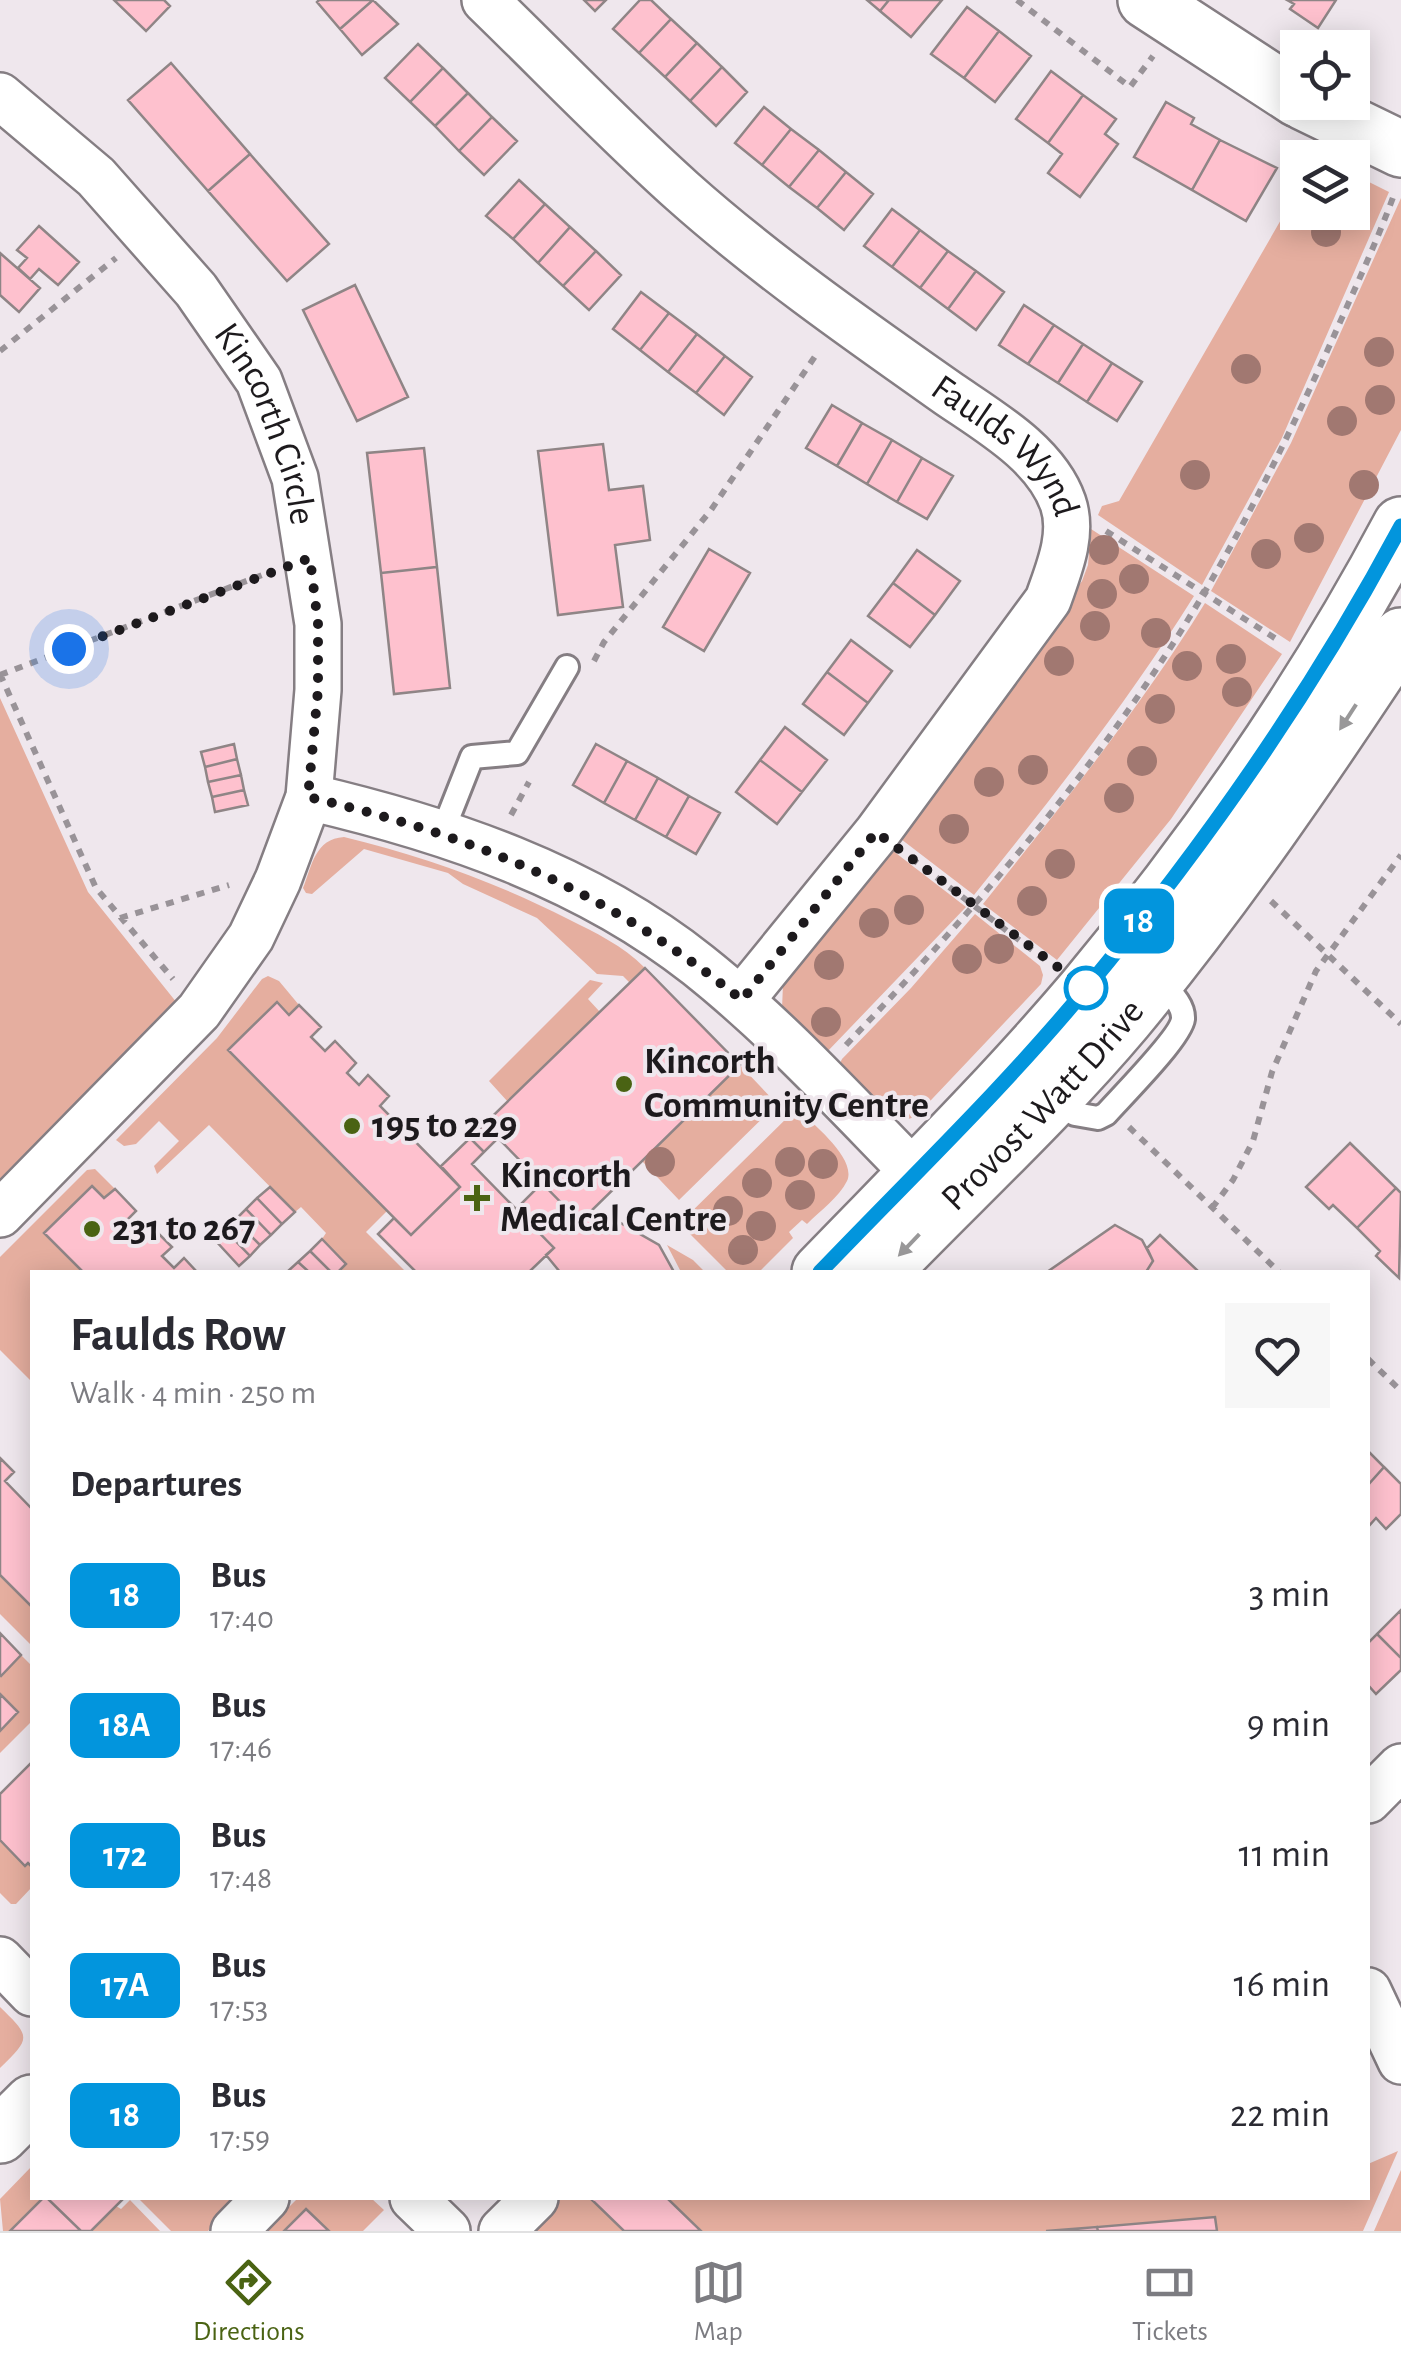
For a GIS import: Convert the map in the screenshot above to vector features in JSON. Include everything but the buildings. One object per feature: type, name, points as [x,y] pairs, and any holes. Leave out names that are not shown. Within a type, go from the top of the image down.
[{"type":"street","name":"Faulds Wynd","points":[[485,0],[683,192],[841,318],[1008,435],[1040,465],[1063,503],[1067,530],[1048,600],[876,832],[742,1000]]},
{"type":"street","points":[[1162,11],[1280,88]]},
{"type":"street","name":"Kincorth Circle","points":[[0,96],[96,177],[196,290],[259,381],[296,478],[310,558],[318,640],[318,690],[308,797],[283,868],[246,944],[199,1011],[0,1214]]},
{"type":"street","points":[[1339,120],[1401,150]]},
{"type":"street","name":"Provost Watt Drive","points":[[823,1270],[1050,1100],[1158,978],[1240,873],[1387,622],[1401,526]]},
{"type":"street","name":"Provost Watt Drive","points":[[883,1270],[931,1189],[1228,806],[1320,668],[1387,622]]},
{"type":"street","points":[[308,797],[491,851],[567,885],[646,928],[742,1000],[931,1189]]},
{"type":"street","points":[[1370,1798],[1401,1767]]},
{"type":"street","points":[[0,1960],[30,1990]]},
{"type":"street","points":[[1370,1996],[1401,2061]]},
{"type":"street","points":[[0,2135],[30,2104]]},
{"type":"street","points":[[234,2231],[264,2200]]},
{"type":"street","points":[[415,2200],[447,2231]]},
{"type":"street","points":[[502,2231],[533,2200]]},
{"type":"lane","points":[[442,834],[472,757],[517,753],[576,672]]},
{"type":"lane","points":[[1050,1100],[1085,1117],[1098,1118],[1174,1038],[1183,1020],[1179,1004],[1158,978]]},
{"type":"path","points":[[1017,0],[1130,87],[1162,11]]},
{"type":"path","points":[[817,1074],[975,904],[1162,662],[1204,594],[1287,440],[1401,177]]},
{"type":"path","points":[[0,351],[146,234]]},
{"type":"path","points":[[576,672],[711,510],[841,318]]},
{"type":"path","points":[[1063,503],[1320,668]]},
{"type":"path","points":[[199,1011],[96,888],[0,675],[310,558]]},
{"type":"path","points":[[491,851],[529,782]]},
{"type":"path","points":[[876,832],[1085,990]]},
{"type":"path","points":[[1212,1208],[1249,1150],[1272,1072],[1316,971],[1401,855]]},
{"type":"path","points":[[120,918],[283,868]]},
{"type":"path","points":[[1240,873],[1330,953],[1401,1024]]},
{"type":"path","points":[[1110,1109],[1277,1270]]},
{"type":"path","points":[[1370,1361],[1401,1392]]},
{"type":"shaded area","points":[[1370,182],[1389,192],[1281,440],[1202,585],[1098,515],[1102,506],[1119,501],[1280,222],[1280,230],[1370,230]]},
{"type":"shaded area","points":[[1401,198],[1401,430],[1290,642],[1211,591],[1291,443]]},
{"type":"shaded area","points":[[1091,529],[1194,596],[1116,712],[974,895],[897,836],[1082,581],[1088,565]]},
{"type":"shaded area","points":[[1205,603],[1282,654],[1171,819],[1057,960],[983,904],[1126,719]]},
{"type":"shaded area","points":[[0,698],[88,892],[177,1003],[0,1184]]},
{"type":"shaded area","points":[[344,837],[430,862],[513,893],[608,940],[645,968],[630,983],[623,976],[597,974],[537,918],[463,884],[448,873],[364,849],[312,894],[306,893],[303,888],[316,855],[327,843]]},
{"type":"shaded area","points":[[888,847],[966,907],[826,1053],[782,1009],[783,984]]},
{"type":"shaded area","points":[[975,914],[1040,966],[1041,984],[915,1117],[908,1119],[890,1108],[884,1113],[839,1065]]},
{"type":"shaded area","points":[[268,976],[279,981],[299,1005],[289,1015],[229,1050],[387,1211],[366,1232],[404,1270],[340,1270],[346,1264],[322,1239],[326,1233],[301,1207],[295,1212],[209,1125],[157,1174],[154,1166],[179,1141],[159,1121],[136,1144],[124,1146],[116,1140],[217,1038]]},
{"type":"shaded area","points":[[590,980],[603,983],[588,999],[600,1012],[508,1102],[489,1081]]},
{"type":"shaded area","points":[[740,1065],[777,1104],[679,1200],[642,1161]]},
{"type":"shaded area","points":[[795,1110],[814,1124],[846,1163],[847,1181],[834,1198],[807,1224],[802,1220],[789,1232],[793,1238],[761,1270],[726,1270],[681,1225]]},
{"type":"shaded area","points":[[95,1169],[115,1189],[104,1198],[92,1186],[44,1233],[81,1270],[30,1270],[30,1380],[0,1350],[0,1257],[87,1170]]},
{"type":"shaded area","points":[[667,1245],[703,1270],[680,1270]]},
{"type":"shaded area","points":[[0,1575],[30,1605],[30,1644],[0,1614]]},
{"type":"shaded area","points":[[21,1655],[30,1664],[30,1723],[0,1753],[0,1731],[18,1712],[0,1694],[0,1675]]},
{"type":"shaded area","points":[[0,1840],[25,1866],[30,1865],[30,1889],[16,1904],[0,1893]]},
{"type":"shaded area","points":[[0,2007],[23,2038],[0,2068]]},
{"type":"shaded area","points":[[1398,2151],[1363,2231],[1217,2231],[1215,2217],[1046,2231],[701,2231],[669,2200],[1370,2200],[1370,2163]]},
{"type":"shaded area","points":[[30,2168],[30,2200],[41,2200],[10,2231],[3,2231],[0,2199]]},
{"type":"shaded area","points":[[1401,2170],[1401,2231],[1374,2231]]},
{"type":"shaded area","points":[[130,2200],[160,2231],[91,2231],[116,2206],[121,2209]]},
{"type":"shaded area","points":[[140,2200],[239,2200],[208,2231],[171,2231]]},
{"type":"shaded area","points":[[296,2200],[373,2200],[384,2210],[363,2231],[329,2231],[306,2209],[284,2231],[265,2231]]},
{"type":"shaded area","points":[[554,2200],[594,2200],[624,2231],[523,2231]]},
{"type":"bus line","name":"18","points":[[822,1270],[1085,990],[1228,806],[1320,668],[1401,526]]},
{"type":"place","name":"Kincorth Community Centre","points":[[624,1084]]},
{"type":"place","name":"195 to 229","points":[[352,1126]]},
{"type":"place","name":"Kincorth Medical Centre","points":[[477,1198]]},
{"type":"place","name":"231 to 267","points":[[92,1229]]},
{"type":"route","points":[[69,649],[310,558],[318,624],[318,690],[308,797],[425,827],[540,872],[646,928],[742,1000],[876,832],[1086,988]]}]
